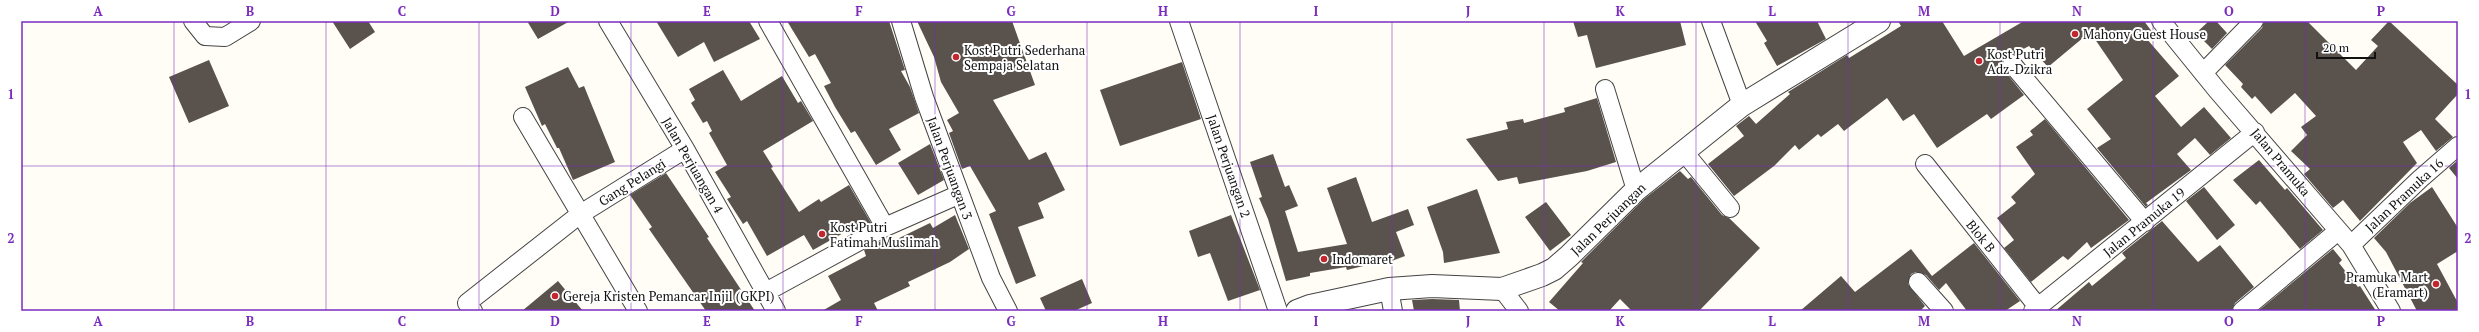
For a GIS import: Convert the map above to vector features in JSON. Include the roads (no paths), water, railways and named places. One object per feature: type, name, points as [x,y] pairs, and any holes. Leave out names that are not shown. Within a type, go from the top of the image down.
[{"type":"street","points":[[193,21],[205,36],[225,37],[251,21]]},
{"type":"street","name":"Jalan Perjuangan 4","points":[[608,21],[685,148],[764,293],[776,311]]},
{"type":"street","points":[[768,21],[885,228]]},
{"type":"street","name":"Jalan Perjuangan 3","points":[[901,21],[924,97],[991,278],[1008,311]]},
{"type":"street","name":"Jalan Perjuangan 2","points":[[1179,21],[1278,311]]},
{"type":"street","points":[[1711,21],[1742,105]]},
{"type":"street","name":"Jalan Perjuangan","points":[[1306,309],[1389,289],[1432,286],[1502,289],[1536,278],[1554,269],[1636,190],[1742,105],[1879,21]]},
{"type":"street","name":"Jalan Pramuka","points":[[2161,21],[2203,73],[2351,244],[2391,311]]},
{"type":"street","points":[[2203,73],[2254,21]]},
{"type":"street","points":[[2012,64],[2145,222]]},
{"type":"street","points":[[1605,89],[1636,190]]},
{"type":"street","points":[[523,117],[579,215],[638,311]]},
{"type":"street","name":"Jalan Pramuka 19","points":[[2036,309],[2255,132]]},
{"type":"street","name":"Jalan Pramuka 16","points":[[2351,244],[2420,179],[2458,146]]},
{"type":"street","name":"Gang Pelangi","points":[[473,311],[467,303],[579,215],[685,148]]},
{"type":"street","points":[[1684,152],[1730,208]]},
{"type":"street","name":"Blok B","points":[[1925,164],[2036,309]]},
{"type":"street","points":[[764,293],[885,228],[960,194]]},
{"type":"street","points":[[2242,311],[2338,230]]},
{"type":"street","points":[[1918,282],[1944,311]]},
{"type":"street","points":[[1389,289],[1393,311]]},
{"type":"street","points":[[1502,289],[1519,311]]},
{"type":"place","name":"Mahony Guest House","points":[[2075,34]]},
{"type":"place","name":"Kost Putri Sederhana Sempaja Selatan","points":[[956,57]]},
{"type":"place","name":"Kost Putri Adz-Dzikra","points":[[1979,61]]},
{"type":"place","name":"Kost Putri Fatimah Muslimah","points":[[822,234]]},
{"type":"place","name":"Indomaret","points":[[1324,259]]},
{"type":"place","name":"Pramuka Mart (Eramart)","points":[[2436,284]]},
{"type":"place","name":"Gereja Kristen Pemancar Injil (GKPI)","points":[[555,296]]}]
